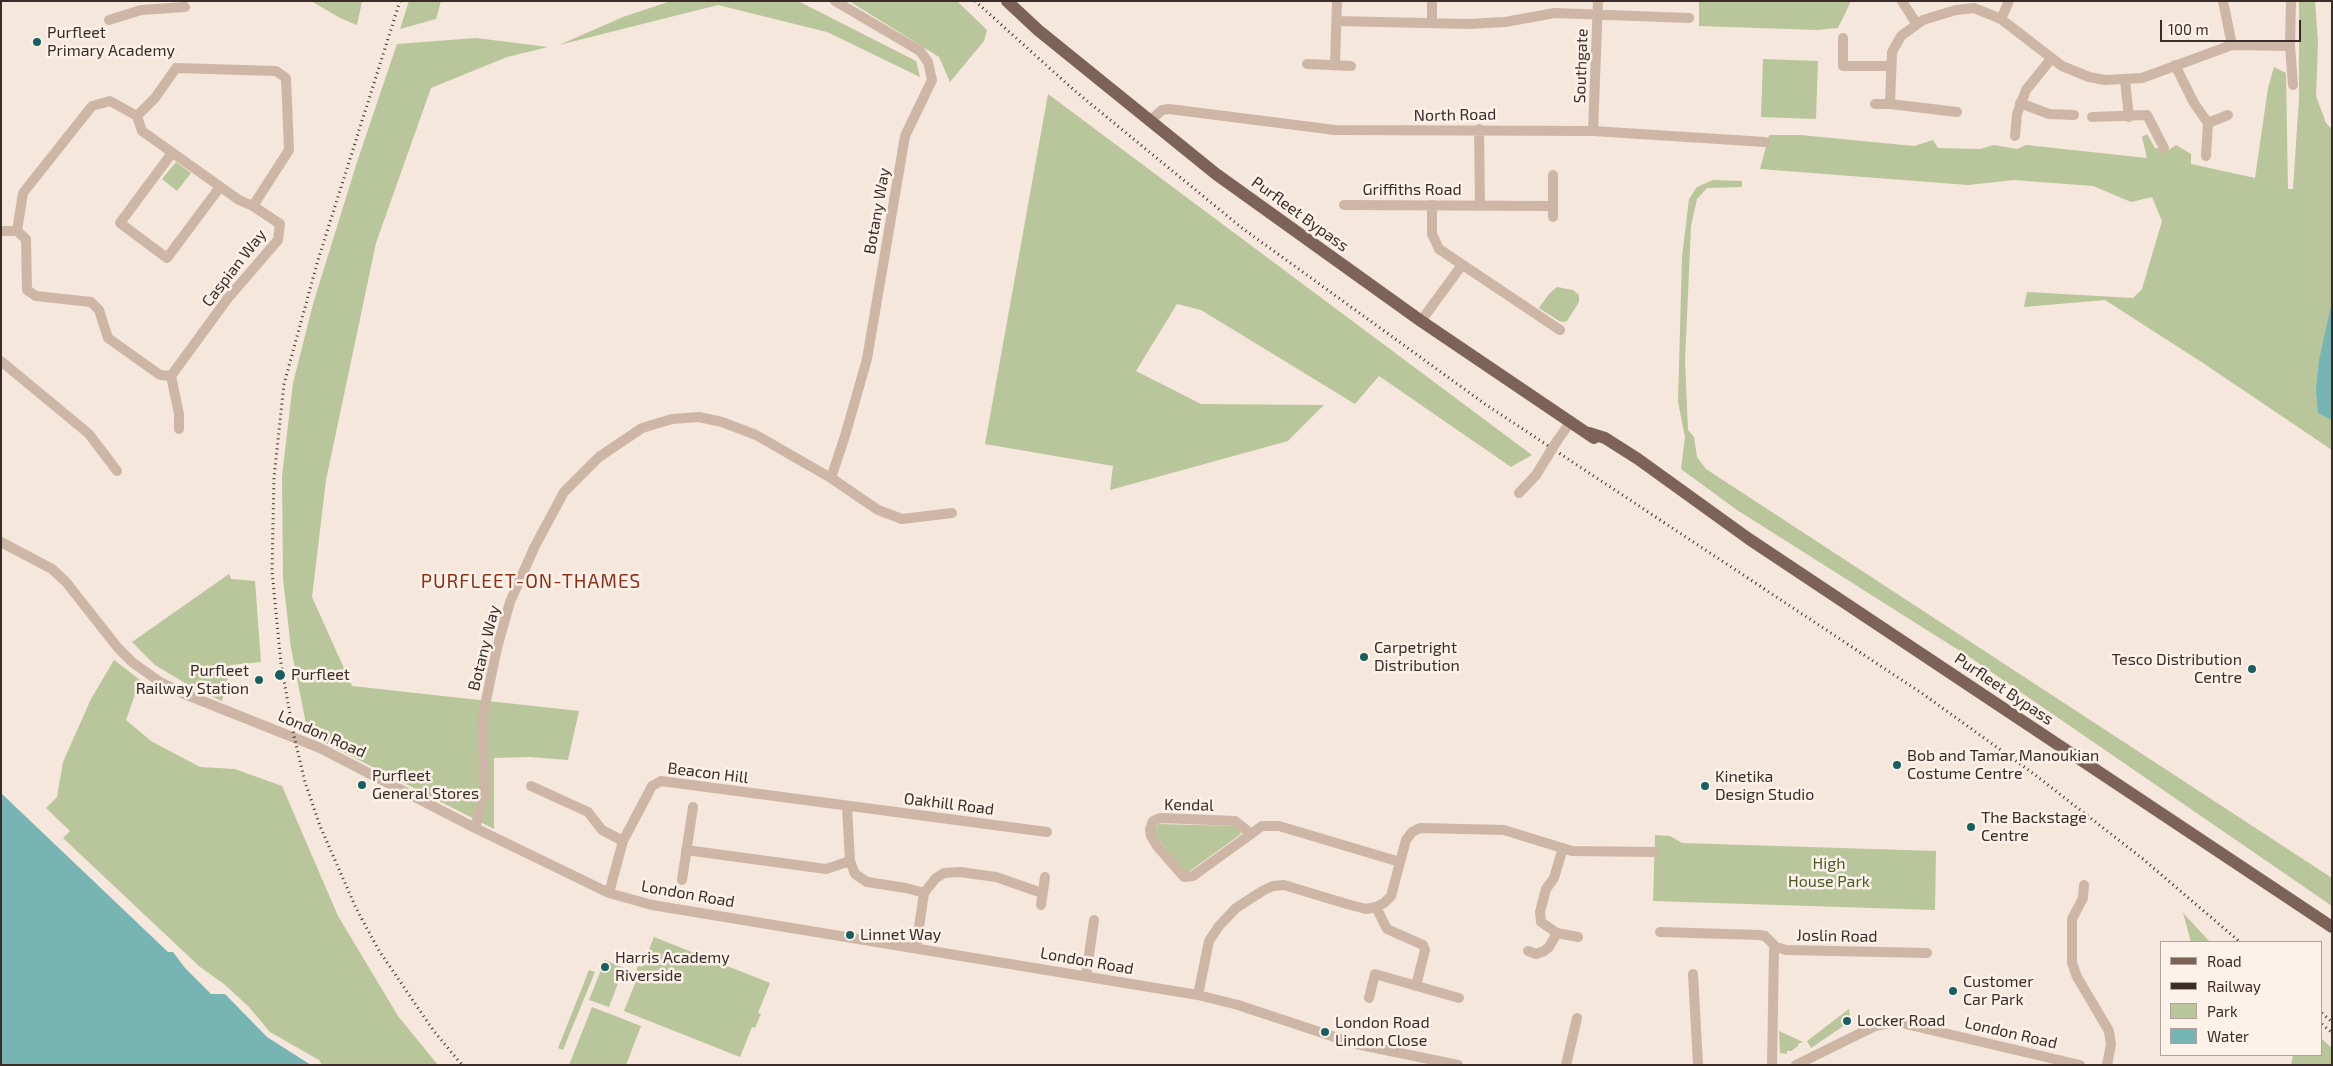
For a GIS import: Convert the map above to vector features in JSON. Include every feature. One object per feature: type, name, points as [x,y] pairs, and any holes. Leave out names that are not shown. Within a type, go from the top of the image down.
[{"type":"main road","name":"Purfleet Bypass","points":[[1007,1],[1038,30],[1216,174],[1421,321],[1589,434],[1605,438],[1659,477],[2332,927]]},
{"type":"street","name":"Botany Way","points":[[831,478],[867,359],[905,136],[932,80],[928,62],[920,51],[835,1]]},
{"type":"street","points":[[1335,65],[1337,1]]},
{"type":"street","points":[[1432,1],[1432,23]]},
{"type":"street","name":"Southgate","points":[[1593,131],[1598,1]]},
{"type":"street","points":[[1902,1],[1916,23]]},
{"type":"street","points":[[2002,19],[2009,1]]},
{"type":"street","points":[[2223,1],[2232,45]]},
{"type":"street","points":[[2291,1],[2290,46],[2293,84]]},
{"type":"street","points":[[109,20],[141,10],[185,7]]},
{"type":"street","points":[[1890,104],[1892,52],[1901,36],[1916,23],[1932,16],[1974,8],[2002,19],[2051,60],[2089,77],[2125,80],[2142,78],[2232,45],[2290,46]]},
{"type":"street","points":[[1336,21],[1505,22],[1555,13],[1689,18]]},
{"type":"street","points":[[1843,38],[1843,66],[1890,66]]},
{"type":"street","points":[[2015,136],[2015,125],[2020,103],[2026,90],[2051,60]]},
{"type":"street","points":[[1307,64],[1351,66]]},
{"type":"street","points":[[2175,66],[2194,103],[2208,123],[2206,156]]},
{"type":"street","name":"Caspian Way","points":[[137,116],[155,98],[176,68],[276,71],[286,78],[289,150],[253,206],[280,224],[278,240],[228,298],[171,376]]},
{"type":"street","points":[[2125,80],[2129,118]]},
{"type":"street","points":[[17,231],[23,193],[92,106],[110,101],[137,116],[142,131],[239,200],[253,206]]},
{"type":"street","points":[[2020,103],[2049,114],[2074,115]]},
{"type":"street","points":[[1875,104],[1957,112]]},
{"type":"street","name":"North Road","points":[[1151,120],[1162,110],[1169,109],[1335,130],[1479,129],[1593,131],[1765,142]]},
{"type":"street","points":[[2092,117],[2129,118],[2147,115],[2164,148]]},
{"type":"street","points":[[2208,123],[2228,115]]},
{"type":"street","name":"Griffiths Road","points":[[1479,129],[1480,206]]},
{"type":"street","points":[[172,153],[120,223],[168,258],[220,187]]},
{"type":"street","points":[[1553,175],[1553,217]]},
{"type":"street","name":"Griffiths Road","points":[[1344,205],[1553,206]]},
{"type":"street","points":[[1432,205],[1432,234],[1439,249],[1560,330]]},
{"type":"street","points":[[1,231],[17,231],[26,239],[27,290],[36,296],[91,302],[99,310],[108,338],[160,374],[171,376],[179,414],[179,429]]},
{"type":"street","points":[[1421,321],[1462,265]]},
{"type":"street","points":[[1,360],[89,434],[117,471]]},
{"type":"street","name":"Botany Way","points":[[475,828],[484,797],[483,715],[497,648],[510,602],[535,546],[564,492],[599,457],[642,428],[672,419],[700,417],[722,422],[756,435],[831,478],[878,510],[902,519],[952,514]]},
{"type":"street","points":[[1519,493],[1536,475],[1571,421]]},
{"type":"street","name":"London Road","points":[[1,542],[52,569],[66,582],[118,648],[132,662],[160,682],[182,693],[320,748],[475,828],[609,893],[652,905],[1198,995],[1246,1007],[1356,1044],[1458,1065]]},
{"type":"street","name":"Beacon Hill","points":[[609,893],[623,841],[652,786],[661,781],[847,806]]},
{"type":"street","points":[[531,786],[588,812],[602,830],[623,841]]},
{"type":"street","points":[[847,806],[850,861],[855,874],[867,882],[906,888],[924,894]]},
{"type":"street","name":"Oakhill Road","points":[[847,806],[1047,832]]},
{"type":"street","points":[[682,880],[693,807]]},
{"type":"street","name":"Kendal","points":[[1250,833],[1235,821],[1156,819],[1150,828],[1151,836],[1157,846],[1184,877],[1193,876],[1200,872],[1250,833],[1262,826],[1279,826],[1400,862]]},
{"type":"street","points":[[1198,995],[1209,941],[1225,918],[1264,890],[1273,886],[1284,885],[1366,909],[1376,908],[1390,896],[1406,840],[1412,832],[1420,828],[1504,830],[1572,851],[1654,852]]},
{"type":"street","points":[[1563,848],[1554,878],[1546,889],[1540,912],[1541,922],[1557,933],[1578,937]]},
{"type":"street","points":[[686,850],[826,869],[850,861]]},
{"type":"street","points":[[916,948],[924,894],[936,878],[944,873],[960,872],[996,877],[1042,893]]},
{"type":"street","points":[[1041,905],[1045,877]]},
{"type":"street","points":[[2084,885],[2084,898],[2072,919],[2072,963],[2076,975],[2109,1031],[2111,1045],[2107,1065]]},
{"type":"street","points":[[1376,908],[1387,929],[1423,945],[1425,950],[1416,986]]},
{"type":"street","points":[[1086,976],[1094,920]]},
{"type":"street","name":"Joslin Road","points":[[1660,932],[1760,935],[1770,940],[1776,947],[1786,950],[1928,953]]},
{"type":"street","points":[[1528,951],[1536,954],[1544,951],[1549,947],[1557,933]]},
{"type":"street","points":[[1772,1065],[1774,950],[1776,947]]},
{"type":"street","points":[[1368,998],[1375,974],[1459,998]]},
{"type":"street","points":[[1693,974],[1698,1065]]},
{"type":"street","points":[[1566,1065],[1577,1018]]},
{"type":"street","name":"London Road","points":[[1796,1065],[1875,1026],[1896,1022],[2080,1065]]},
{"type":"green space","points":[[308,1],[362,1],[357,25],[340,18],[313,2]]},
{"type":"green space","points":[[409,1],[441,1],[436,19],[400,29]]},
{"type":"green space","points":[[671,1],[798,1],[916,61],[920,77],[827,32],[718,5],[559,45],[623,17]]},
{"type":"green space","points":[[849,1],[957,1],[987,30],[984,41],[950,82],[939,57]]},
{"type":"green space","points":[[1699,1],[1851,1],[1838,28],[1817,30],[1699,26]]},
{"type":"green space","points":[[2299,1],[2315,1],[2318,42],[2316,96],[2326,123],[2332,129],[2332,450],[2105,300],[2024,307],[2027,292],[2133,298],[2142,289],[2162,221],[2152,197],[2131,202],[2093,186],[2014,180],[1968,185],[1760,169],[1769,135],[1800,135],[1914,146],[1933,140],[1938,148],[1980,149],[1994,145],[2017,149],[2026,145],[2147,158],[2142,137],[2147,134],[2155,148],[2169,150],[2176,145],[2191,154],[2191,164],[2255,178],[2268,88],[2274,67],[2286,73],[2288,189],[2293,189],[2299,98]]},
{"type":"green space","points":[[476,38],[548,47],[507,57],[431,88],[376,243],[326,480],[312,597],[352,686],[579,711],[568,760],[530,757],[494,758],[494,829],[308,734],[291,648],[283,579],[282,476],[293,383],[313,304],[357,162],[397,44]]},
{"type":"green space","points":[[1763,59],[1818,61],[1816,119],[1761,117]]},
{"type":"green space","points":[[1048,94],[1532,455],[1511,467],[1379,376],[1355,404],[1201,310],[1177,304],[1136,371],[1201,404],[1324,405],[1288,441],[1110,490],[1113,466],[985,444]]},
{"type":"green space","points":[[176,162],[191,173],[177,191],[162,179]]},
{"type":"green space","points":[[1713,180],[1742,181],[1742,187],[1707,188],[1697,199],[1691,226],[1685,361],[1688,430],[1694,437],[1697,457],[1706,469],[2332,878],[2332,906],[1971,658],[1737,510],[1681,469],[1685,437],[1678,402],[1682,257],[1689,199],[1697,187]]},
{"type":"green space","points":[[1557,287],[1573,290],[1579,295],[1579,302],[1567,321],[1563,322],[1539,308],[1549,294]]},
{"type":"green space","points":[[229,574],[231,579],[255,581],[261,662],[231,665],[222,701],[190,686],[155,665],[132,642]]},
{"type":"green space","points":[[114,660],[140,680],[126,720],[151,741],[200,767],[235,769],[282,786],[338,916],[398,1016],[438,1065],[322,1065],[319,1060],[270,1032],[249,1007],[224,984],[200,967],[63,838],[70,831],[46,808],[57,797],[63,762],[91,699]]},
{"type":"green space","points":[[1158,824],[1238,826],[1241,834],[1187,873],[1182,870],[1156,836],[1154,830]]},
{"type":"green space","name":"High House Park","points":[[1655,835],[1670,836],[1682,843],[1936,851],[1935,910],[1653,901]]},
{"type":"green space","points":[[2183,913],[2209,941],[2191,941]]},
{"type":"green space","points":[[654,937],[770,983],[758,1013],[761,1014],[755,1028],[752,1027],[740,1057],[624,1011],[636,981],[633,979],[638,966],[642,967]]},
{"type":"green space","points":[[605,960],[624,968],[609,1007],[589,1000]]},
{"type":"green space","points":[[589,970],[595,972],[563,1050],[558,1048]]},
{"type":"green space","points":[[592,1007],[641,1026],[626,1065],[569,1065]]},
{"type":"green space","points":[[1849,1009],[1850,1018],[1842,1027],[1811,1048],[1807,1041]]},
{"type":"green space","points":[[1779,1031],[1803,1042],[1791,1051],[1787,1051],[1787,1054],[1780,1053]]},
{"type":"green space","points":[[2323,1040],[2332,1048],[2332,1065],[2291,1065],[2293,1056],[2323,1056]]},
{"type":"water","points":[[2331,306],[2332,420],[2318,413],[2316,390],[2319,360]]},
{"type":"water","points":[[1,793],[168,952],[173,952],[185,968],[211,994],[225,994],[267,1037],[311,1065],[1,1065]]},
{"type":"railway","points":[[400,1],[318,260],[284,384],[274,477],[272,571],[281,664],[294,736],[305,782],[320,826],[356,908],[378,949],[433,1030],[462,1065]]},
{"type":"railway","points":[[975,1],[1075,91],[1242,228],[1485,404],[1923,694],[2034,774],[2143,859],[2239,941]]},
{"type":"railway","points":[[2323,1014],[2332,1022]]},
{"type":"railway","points":[[2323,1025],[2332,1033]]},
{"type":"place","name":"Purfleet Primary Academy","points":[[37,42]]},
{"type":"place","name":"Carpetright Distribution","points":[[1364,657]]},
{"type":"place","name":"Tesco Distribution Centre","points":[[2252,669]]},
{"type":"place","name":"Purfleet","points":[[280,675]]},
{"type":"place","name":"Purfleet Railway Station","points":[[259,680]]},
{"type":"place","name":"Bob and Tamar Manoukian Costume Centre","points":[[1897,765]]},
{"type":"place","name":"Purfleet General Stores","points":[[362,785]]},
{"type":"place","name":"Kinetika Design Studio","points":[[1705,786]]},
{"type":"place","name":"The Backstage Centre","points":[[1971,827]]},
{"type":"place","name":"Linnet Way","points":[[850,935]]},
{"type":"place","name":"Harris Academy Riverside","points":[[605,967]]},
{"type":"place","name":"Customer Car Park","points":[[1953,991]]},
{"type":"place","name":"Locker Road","points":[[1847,1021]]},
{"type":"place","name":"London Road Lindon Close","points":[[1325,1032]]},
{"type":"district","name":"PURFLEET-ON-THAMES","points":[[531,582]]}]
